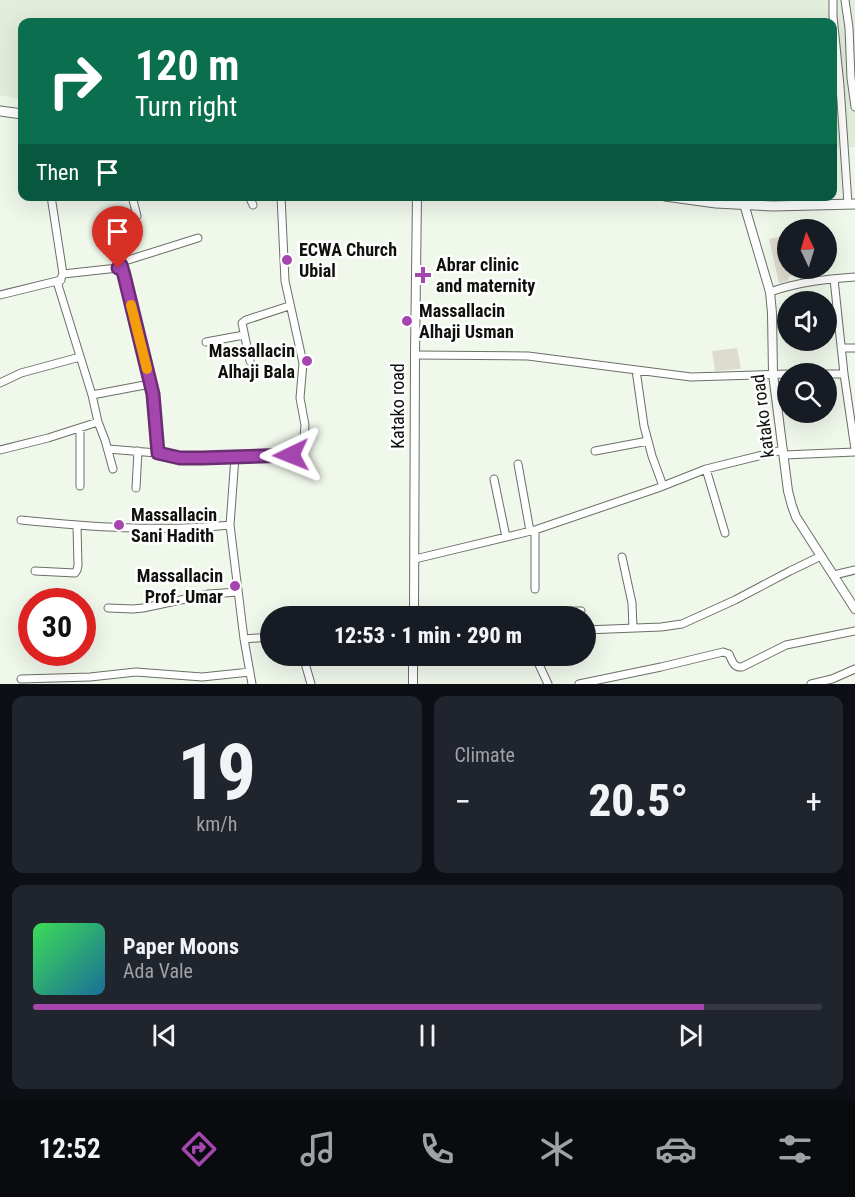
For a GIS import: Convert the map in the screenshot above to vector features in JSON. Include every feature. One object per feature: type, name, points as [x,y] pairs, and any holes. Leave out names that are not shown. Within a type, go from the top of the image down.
[{"type":"main road","points":[[0,111],[18,113]]},
{"type":"main road","points":[[701,201],[772,206],[852,204]]},
{"type":"street","points":[[833,0],[833,18]]},
{"type":"street","points":[[845,0],[855,107]]},
{"type":"street","points":[[837,56],[852,204]]},
{"type":"street","points":[[52,201],[62,277],[58,285],[93,395],[98,422],[113,469]]},
{"type":"street","points":[[133,201],[137,216]]},
{"type":"street","points":[[251,201],[253,205]]},
{"type":"street","points":[[108,449],[158,453],[180,458],[291,455],[299,454],[303,450],[305,425],[300,398],[303,363],[285,281],[281,201]]},
{"type":"street","name":"Katako road","points":[[414,606],[417,201]]},
{"type":"street","name":"katako road","points":[[744,204],[770,292],[773,374],[788,491],[792,506],[796,517],[855,609]]},
{"type":"street","points":[[0,295],[62,277],[118,268],[125,261],[198,238]]},
{"type":"street","points":[[121,265],[153,394],[158,453]]},
{"type":"street","points":[[837,279],[855,277]]},
{"type":"street","points":[[415,559],[532,531],[706,469],[783,453],[855,451],[834,279],[814,281],[770,292]]},
{"type":"street","points":[[250,361],[242,323],[289,306]]},
{"type":"street","points":[[206,342],[244,335]]},
{"type":"street","points":[[841,348],[855,348]]},
{"type":"street","points":[[415,355],[528,356],[691,377],[777,374]]},
{"type":"street","points":[[0,383],[21,373],[80,357]]},
{"type":"street","points":[[636,370],[644,426],[663,486]]},
{"type":"street","points":[[837,374],[844,374]]},
{"type":"street","points":[[93,395],[150,384]]},
{"type":"street","points":[[0,450],[98,422]]},
{"type":"street","points":[[80,428],[80,486]]},
{"type":"street","points":[[594,451],[648,441]]},
{"type":"street","points":[[135,488],[138,451]]},
{"type":"street","points":[[235,457],[230,525],[252,684]]},
{"type":"street","points":[[518,464],[532,531],[535,589]]},
{"type":"street","points":[[706,469],[725,532]]},
{"type":"street","points":[[494,478],[506,537]]},
{"type":"street","points":[[21,520],[77,526],[196,528],[230,525]]},
{"type":"street","points":[[35,571],[75,573],[77,570],[77,526]]},
{"type":"street","points":[[596,630],[682,624],[821,556]]},
{"type":"street","points":[[622,557],[632,603],[633,628]]},
{"type":"street","points":[[834,574],[855,570]]},
{"type":"street","points":[[108,608],[143,608],[209,594],[238,592]]},
{"type":"street","points":[[579,684],[723,652],[729,654],[738,668],[786,645],[855,631]]},
{"type":"street","points":[[244,639],[260,638]]},
{"type":"street","points":[[306,666],[311,684]]},
{"type":"street","points":[[413,684],[414,666]]},
{"type":"street","points":[[539,666],[548,684]]},
{"type":"street","points":[[811,684],[832,679],[855,669]]},
{"type":"street","points":[[21,679],[90,677],[136,672],[202,681],[250,672]]},
{"type":"shaded area","points":[[0,0],[855,0],[855,147],[837,147],[837,18],[18,18],[18,98],[0,95]]},
{"type":"building","points":[[777,237],[777,274],[769,239]]},
{"type":"building","points":[[778,279],[789,279],[789,280],[779,283]]},
{"type":"building","points":[[737,348],[741,369],[715,371],[712,351]]},
{"type":"slow traffic","points":[[131,305],[147,369]]},
{"type":"place","name":"ECWA Church Ubial","points":[[287,260]]},
{"type":"place","name":"Abrar clinic and maternity","points":[[423,275]]},
{"type":"place","name":"Massallacin Alhaji Usman","points":[[407,321]]},
{"type":"place","name":"Massallacin Alhaji Bala","points":[[307,361]]},
{"type":"place","name":"Massallacin Sani Hadith","points":[[119,525]]},
{"type":"place","name":"Massallacin Prof. Umar","points":[[235,586]]},
{"type":"route","points":[[118,268],[121,265],[153,394],[158,453],[180,458],[291,455]]}]
